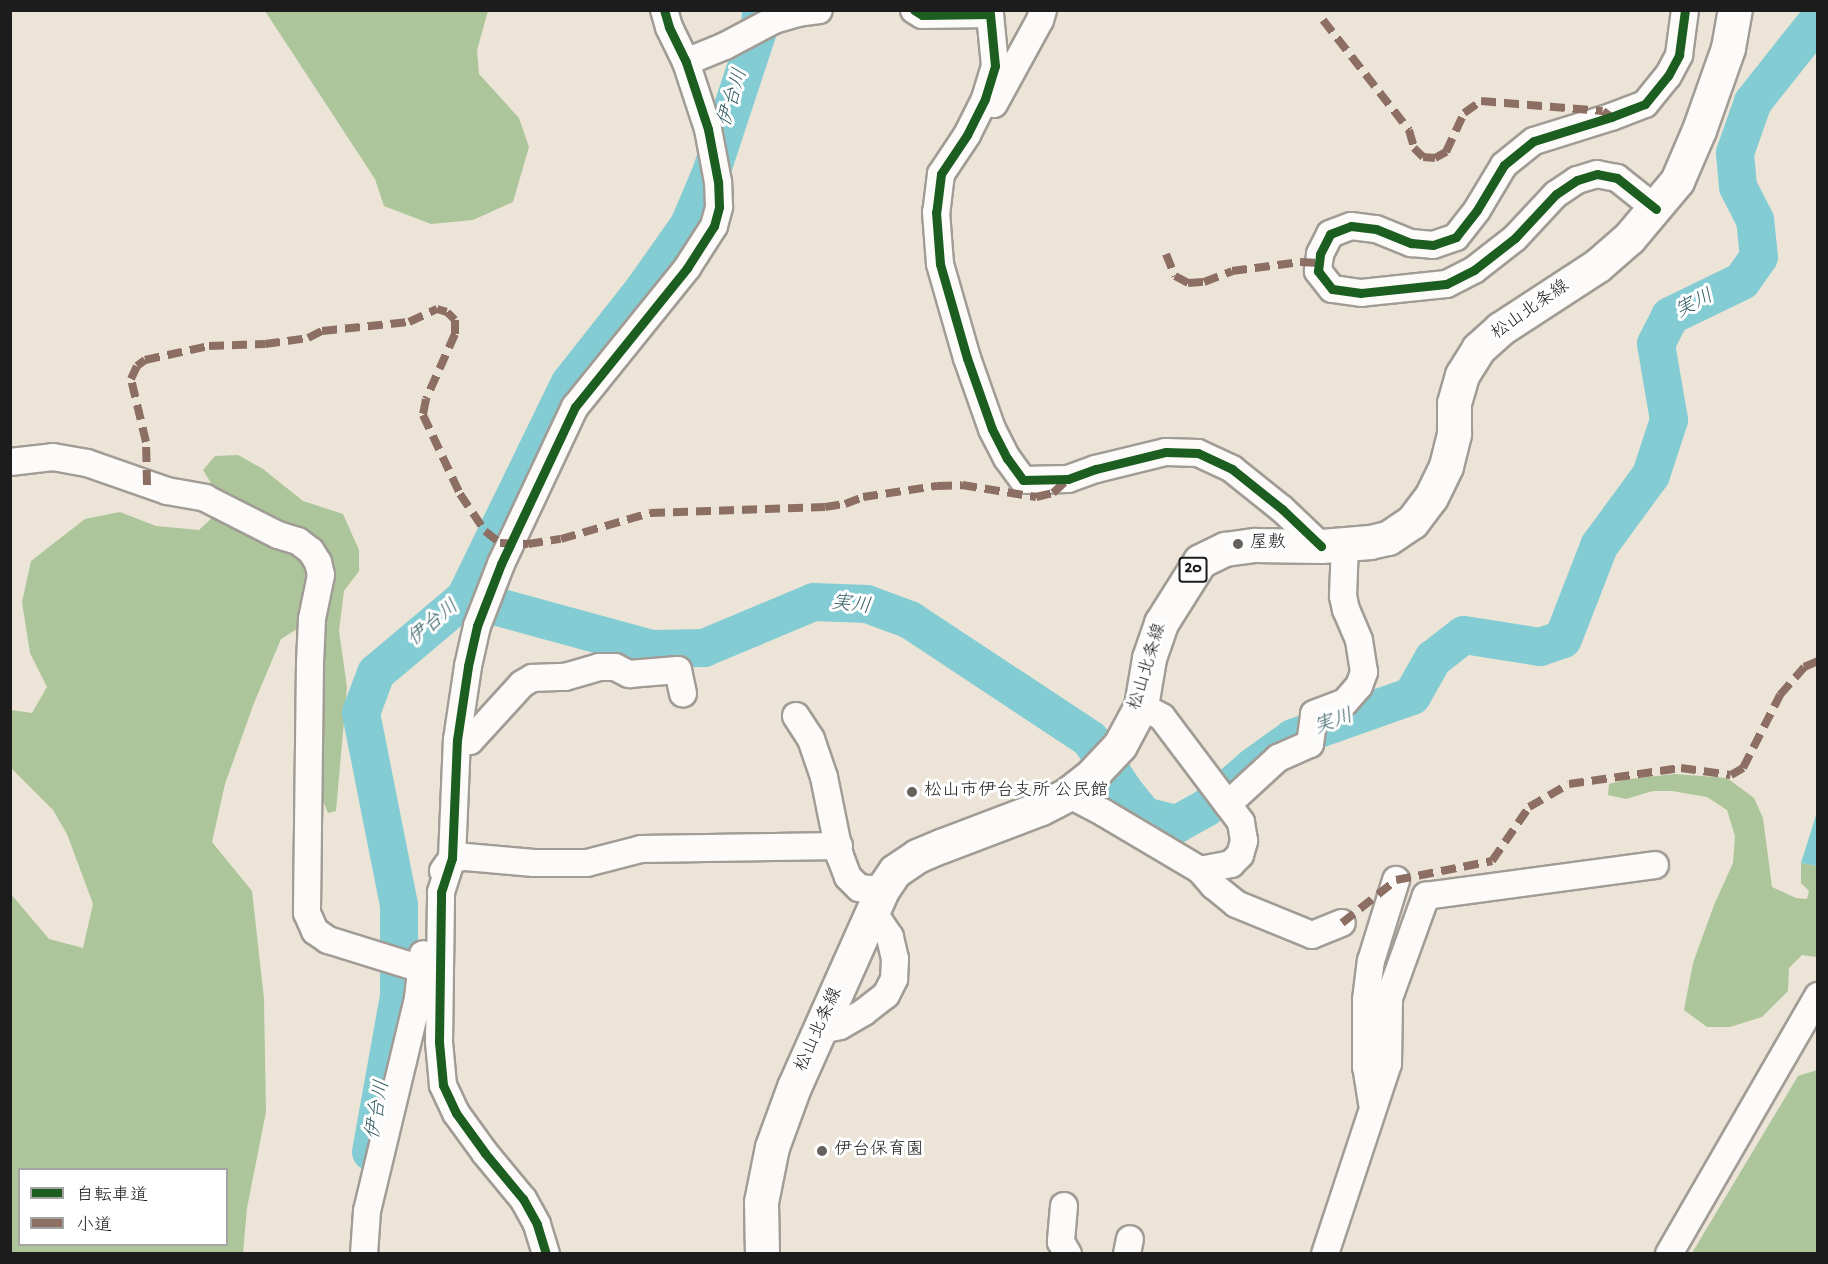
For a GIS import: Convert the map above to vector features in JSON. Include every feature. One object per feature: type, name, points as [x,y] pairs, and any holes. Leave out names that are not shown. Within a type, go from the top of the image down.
[{"type":"main road","name":"松山北条線","points":[[762,1254],[761,1202],[772,1147],[794,1087],[877,901],[895,871],[917,856],[1041,808],[1068,794],[1090,777],[1120,745],[1141,705],[1149,658],[1161,623],[1200,561],[1225,549],[1235,547],[1333,545],[1388,538],[1412,522],[1431,497],[1446,466],[1454,434],[1455,403],[1462,375],[1478,349],[1500,329],[1598,265],[1629,238],[1656,209],[1677,181],[1695,140],[1728,48],[1735,10]]},
{"type":"street","points":[[546,1254],[537,1224],[523,1199],[456,1113],[443,1085],[439,1042],[441,892],[452,858],[457,740],[477,626],[509,544],[560,437],[593,382],[687,268],[714,226],[719,207],[718,182],[708,129],[686,62],[669,27],[664,10]]},
{"type":"street","points":[[686,62],[725,46],[774,20],[819,10]]},
{"type":"street","points":[[914,10],[922,15],[992,12],[994,66],[985,99],[967,135],[941,174],[936,212],[940,264],[967,358],[992,429],[1006,458],[1023,480],[1068,479],[1095,469],[1166,452],[1198,453],[1232,469],[1282,509],[1333,545],[1346,610],[1359,640],[1364,672],[1359,686],[1345,702],[1314,714],[1310,744],[1278,758],[1223,797]]},
{"type":"street","points":[[967,135],[982,125],[1040,20],[1043,10]]},
{"type":"street","points":[[1656,209],[1617,178],[1598,174],[1577,180],[1556,194],[1515,238],[1474,270],[1446,284],[1361,293],[1332,289],[1318,271],[1320,254],[1330,234],[1351,226],[1376,229],[1411,243],[1433,245],[1456,237],[1477,210],[1504,165],[1534,141],[1645,104],[1668,76],[1679,55],[1685,10]]},
{"type":"street","points":[[10,462],[53,457],[87,463],[157,488],[205,498],[278,535],[298,541],[311,551],[318,561],[321,575],[312,619],[310,663],[307,914],[315,931],[328,940],[415,968]]},
{"type":"street","points":[[457,740],[470,741],[522,684],[532,678],[565,677],[598,667],[615,667],[629,674],[678,670],[683,693]]},
{"type":"street","points":[[1141,705],[1162,717],[1241,822],[1244,841],[1240,855],[1231,864],[1200,870]]},
{"type":"street","points":[[796,717],[811,739],[824,777],[848,877],[877,901],[895,959],[894,979],[885,995],[864,1012],[840,1026],[820,1030]]},
{"type":"street","points":[[1068,794],[1200,870],[1214,886],[1236,904],[1312,935],[1342,923]]},
{"type":"street","points":[[452,858],[587,863],[641,849],[839,846]]},
{"type":"street","points":[[364,1254],[367,1210],[418,998],[415,968],[431,887],[452,858]]},
{"type":"street","points":[[1325,1254],[1388,1064],[1389,998],[1426,896],[1655,865]]},
{"type":"street","points":[[1373,1106],[1366,1067],[1367,990],[1371,961],[1396,880]]},
{"type":"street","points":[[1669,1254],[1818,996]]},
{"type":"street","points":[[1064,1206],[1061,1242],[1068,1254]]},
{"type":"green space","points":[[265,11],[488,11],[477,50],[479,74],[519,118],[529,147],[513,202],[473,220],[431,224],[384,206],[375,179]]},
{"type":"green space","points":[[238,455],[263,469],[303,501],[343,514],[359,550],[359,571],[344,591],[339,631],[347,687],[336,811],[328,813],[322,798],[317,629],[305,624],[281,639],[254,703],[225,784],[212,842],[252,891],[264,999],[266,1112],[247,1208],[243,1253],[11,1253],[10,893],[49,939],[83,948],[93,904],[67,834],[53,810],[11,768],[11,710],[32,713],[47,687],[30,653],[22,602],[31,561],[85,519],[120,512],[156,526],[199,530],[215,515],[214,488],[203,470],[215,456]]},
{"type":"green space","points":[[1675,774],[1727,778],[1754,798],[1763,818],[1772,887],[1796,898],[1807,899],[1809,891],[1801,883],[1801,863],[1817,866],[1817,957],[1802,955],[1789,968],[1788,991],[1762,1017],[1730,1027],[1707,1027],[1684,1010],[1693,963],[1714,905],[1733,863],[1735,836],[1727,810],[1707,797],[1672,791],[1653,791],[1626,799],[1608,795],[1609,784],[1629,779]]},
{"type":"green space","points":[[1817,1070],[1817,1253],[1692,1253],[1798,1076]]},
{"type":"water","points":[[1817,812],[1818,866],[1801,863]]},
{"type":"waterway","name":"伊台川","points":[[371,1152],[399,997],[399,905],[361,713],[376,673],[465,598],[570,383],[644,289],[689,225],[711,173],[760,25],[761,10]]},
{"type":"waterway","name":"実川","points":[[465,598],[651,649],[704,648],[814,602],[867,604],[910,620],[1090,739],[1124,791],[1144,816],[1177,824],[1206,808],[1253,767],[1293,738],[1412,696],[1433,659],[1464,635],[1540,647],[1563,639],[1599,546],[1651,475],[1669,420],[1656,344],[1670,316],[1742,281],[1759,257],[1755,220],[1738,187],[1735,153],[1753,102],[1818,20]]},
{"type":"marked path","points":[[1323,20],[1409,130],[1414,148],[1423,157],[1435,158],[1446,152],[1464,113],[1481,101],[1603,111],[1611,117]]},
{"type":"marked path","points":[[1166,254],[1175,276],[1188,283],[1204,282],[1232,271],[1300,262],[1319,263]]},
{"type":"marked path","points":[[147,485],[146,442],[131,379],[137,366],[145,360],[209,346],[265,344],[308,338],[322,331],[409,322],[437,309],[447,312],[455,320],[455,334],[426,399],[423,415],[460,494],[485,531],[500,543],[528,544],[561,539],[650,513],[825,507],[845,504],[863,497],[937,486],[962,485],[1036,497],[1053,493],[1068,479]]},
{"type":"marked path","points":[[1342,923],[1396,880],[1492,861],[1529,807],[1569,784],[1681,768],[1731,775],[1743,768],[1780,695],[1804,667],[1818,661]]},
{"type":"cycle path","points":[[546,1254],[537,1224],[523,1199],[456,1113],[443,1085],[439,1042],[441,892],[452,858],[457,740],[468,666],[477,626],[501,564],[575,407],[687,268],[714,226],[719,207],[718,182],[708,129],[686,62],[669,27],[664,10]]},
{"type":"cycle path","points":[[914,10],[922,15],[990,14],[995,66],[985,99],[967,135],[941,174],[936,212],[940,264],[967,358],[992,429],[1007,458],[1023,480],[1068,479],[1096,469],[1166,452],[1198,453],[1232,469],[1282,509],[1321,546]]},
{"type":"cycle path","points":[[1656,209],[1617,178],[1597,174],[1577,180],[1556,194],[1515,238],[1474,270],[1446,284],[1361,293],[1332,289],[1318,271],[1320,254],[1330,234],[1351,226],[1376,229],[1411,243],[1433,245],[1456,237],[1477,210],[1504,165],[1534,141],[1645,104],[1668,76],[1679,55],[1685,10]]},
{"type":"place","name":"屋敷","points":[[1238,544]]},
{"type":"place","name":"松山市伊台支所 公民館","points":[[912,792]]},
{"type":"place","name":"伊台保育園","points":[[822,1151]]}]
